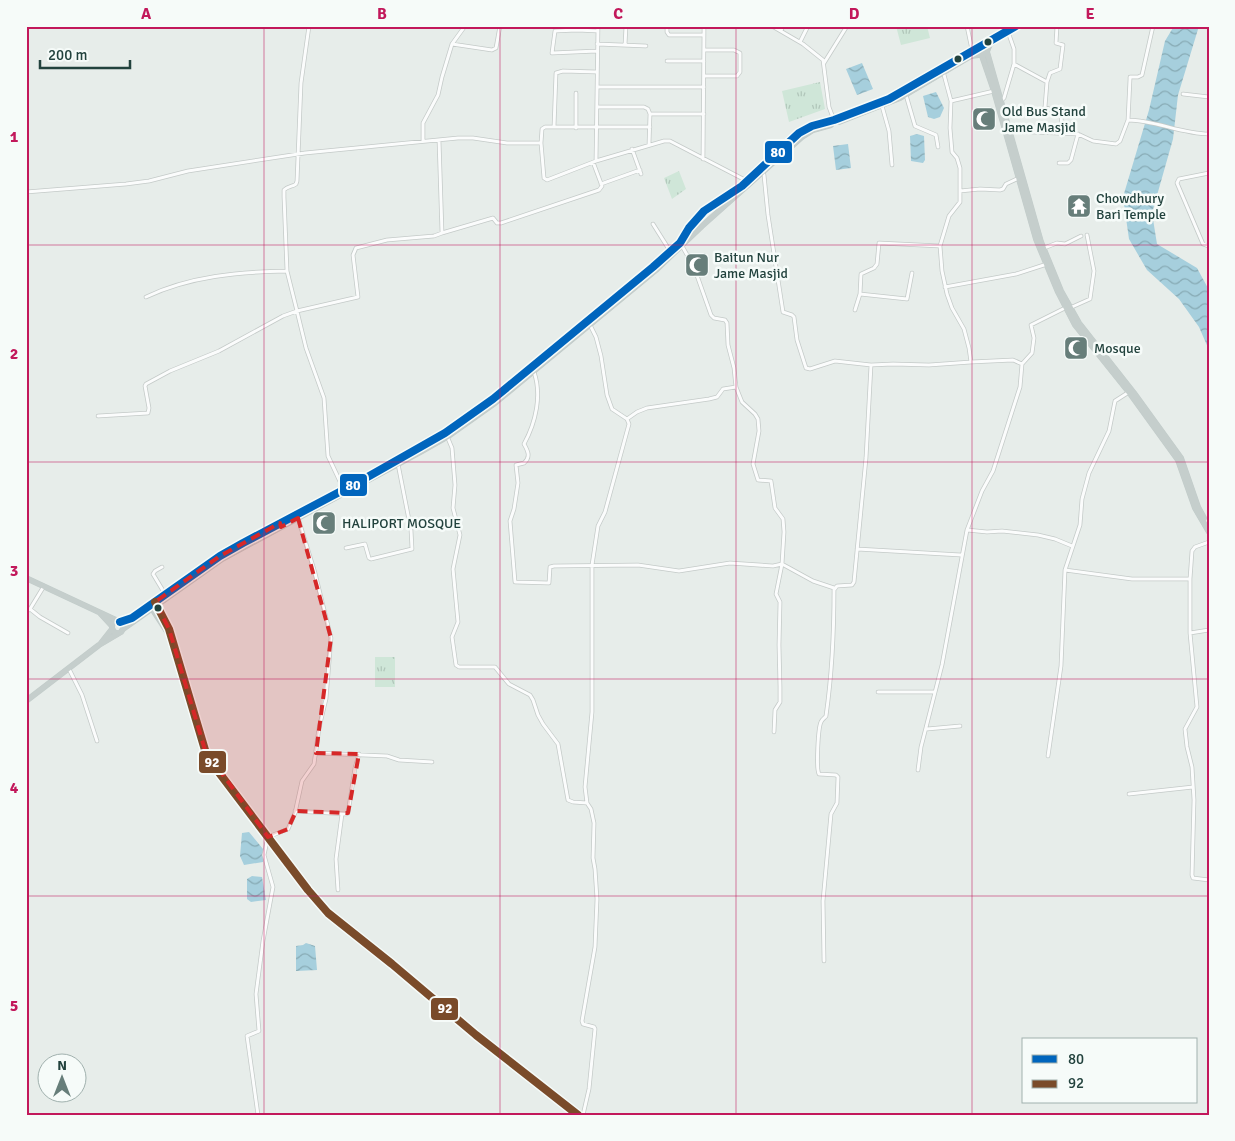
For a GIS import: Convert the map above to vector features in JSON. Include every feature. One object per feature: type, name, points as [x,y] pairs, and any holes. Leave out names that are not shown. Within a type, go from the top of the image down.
[{"type":"highway","points":[[673,250],[682,246],[799,133],[812,126],[835,122],[882,106],[906,95],[1007,28],[1016,26]]},
{"type":"highway","points":[[985,54],[990,44],[1005,34],[1007,28]]},
{"type":"highway","points":[[982,46],[1001,101],[1038,238],[1067,307],[1130,391],[1178,460],[1195,508],[1209,532]]},
{"type":"highway","points":[[835,122],[889,99],[973,55],[985,54]]},
{"type":"highway","points":[[993,80],[994,91],[1008,132]]},
{"type":"highway","points":[[494,401],[673,250],[704,211],[748,182]]},
{"type":"highway","points":[[1038,238],[1044,248],[1048,264]]},
{"type":"highway","points":[[26,700],[153,606],[222,559],[446,435],[533,371],[556,349]]},
{"type":"highway","points":[[1160,433],[1181,458],[1198,507],[1209,525]]},
{"type":"highway","points":[[99,646],[115,622],[132,618],[153,606],[165,595],[220,556],[298,518],[303,513],[344,490],[398,464],[422,449]]},
{"type":"highway","points":[[26,578],[119,622],[123,629]]},
{"type":"highway","points":[[153,606],[164,618],[205,750],[217,770],[308,890],[328,913],[392,964],[476,1036],[578,1115]]},
{"type":"highway","points":[[98,611],[118,633]]},
{"type":"street","points":[[309,26],[301,83],[296,184],[284,190],[287,271],[306,348],[324,398],[328,456],[344,490]]},
{"type":"street","points":[[423,141],[423,123],[426,114],[438,95],[452,44],[465,26]]},
{"type":"street","points":[[452,44],[492,50],[496,48],[500,26]]},
{"type":"street","points":[[98,416],[148,413],[146,384],[297,311],[358,297],[353,254],[356,248],[387,240],[434,236],[493,218],[497,223],[501,223],[599,190],[602,186],[595,162],[598,26]]},
{"type":"street","points":[[625,45],[626,26]]},
{"type":"street","points":[[667,26],[667,32],[670,35],[704,35]]},
{"type":"street","points":[[772,26],[800,42],[821,58],[829,107],[835,122]]},
{"type":"street","points":[[781,31],[783,26]]},
{"type":"street","points":[[800,42],[808,26]]},
{"type":"street","points":[[823,63],[847,26]]},
{"type":"street","points":[[967,26],[972,50]]},
{"type":"street","points":[[1056,26],[1056,42],[1063,45],[1060,69],[1050,73],[1047,82],[1045,107],[1061,114],[1062,133]]},
{"type":"street","points":[[1008,132],[1078,134],[1093,141],[1116,144],[1120,141],[1128,120],[1130,77],[1142,75],[1151,27]]},
{"type":"street","points":[[597,51],[552,53],[551,51],[555,31],[577,28],[598,31]]},
{"type":"street","points":[[703,158],[704,28]]},
{"type":"street","points":[[1001,101],[1004,98],[1014,64],[1014,49],[1007,28]]},
{"type":"street","points":[[597,44],[646,46]]},
{"type":"street","points":[[704,50],[734,50],[740,53],[739,75],[704,76]]},
{"type":"street","points":[[667,61],[704,61]]},
{"type":"street","points":[[1014,64],[1047,82]]},
{"type":"street","points":[[942,70],[951,101],[950,128],[952,152],[960,163],[960,202],[949,216],[940,246],[946,287],[952,308],[964,329],[971,362]]},
{"type":"street","points":[[554,127],[556,73],[563,71],[597,72]]},
{"type":"street","points":[[597,87],[704,87]]},
{"type":"street","points":[[951,101],[994,91]]},
{"type":"street","points":[[576,93],[576,128]]},
{"type":"street","points":[[1183,94],[1209,97]]},
{"type":"street","points":[[906,95],[915,126],[936,135],[938,147]]},
{"type":"street","points":[[882,106],[890,137],[892,165]]},
{"type":"street","points":[[597,107],[644,107],[648,109],[650,114],[649,144]]},
{"type":"street","points":[[650,114],[704,114]]},
{"type":"street","points":[[1128,120],[1139,120],[1195,134],[1209,134]]},
{"type":"street","points":[[650,127],[543,128],[541,143],[544,178],[547,180],[632,149],[664,141],[703,158],[748,182]]},
{"type":"street","points":[[1060,163],[1068,163],[1072,160],[1078,134]]},
{"type":"street","points":[[26,192],[126,184],[188,171],[298,154],[423,141],[473,138],[507,143],[541,143]]},
{"type":"street","points":[[440,140],[442,233]]},
{"type":"street","points":[[632,149],[641,174]]},
{"type":"street","points":[[601,184],[640,170]]},
{"type":"street","points":[[762,170],[783,312],[794,317],[797,340],[806,368],[810,369],[835,361],[871,365],[929,365],[1014,360],[1022,364]]},
{"type":"street","points":[[1209,173],[1179,179],[1177,183],[1203,244],[1209,246]]},
{"type":"street","points":[[960,191],[1000,190],[1006,184],[1020,177]]},
{"type":"street","points":[[653,224],[673,250]]},
{"type":"street","points":[[918,770],[921,748],[942,665],[967,530],[995,464],[1020,388],[1022,364],[1032,353],[1034,345],[1032,324],[1067,307],[1081,304],[1092,296],[1094,272],[1087,235]]},
{"type":"street","points":[[1044,248],[1057,243],[1065,244],[1080,236]]},
{"type":"street","points":[[855,310],[860,294],[861,274],[871,270],[877,264],[878,243],[940,246]]},
{"type":"street","points":[[682,246],[694,267],[711,315],[714,318],[726,320],[728,346],[734,368],[736,387],[742,402],[756,414],[758,419],[759,431],[753,464],[759,481],[771,481],[775,508],[783,519],[782,564],[776,594],[780,602],[780,702],[776,710],[774,732]]},
{"type":"street","points":[[946,287],[1016,274],[1048,264]]},
{"type":"street","points":[[146,297],[175,285],[208,278],[235,274],[287,271]]},
{"type":"street","points":[[860,294],[908,299],[912,272]]},
{"type":"street","points":[[588,322],[596,337],[607,396],[612,409],[628,419]]},
{"type":"street","points":[[533,371],[536,383],[537,413],[524,444],[528,458],[524,463],[516,464],[518,483],[510,521],[516,583],[548,583],[550,582],[551,567],[638,565],[679,571],[730,563],[773,566],[782,564],[813,581],[834,588],[854,584],[866,458],[871,365]]},
{"type":"street","points":[[628,419],[637,412],[647,408],[709,399],[717,397],[723,389],[736,387]]},
{"type":"street","points":[[1048,756],[1062,660],[1065,570],[1080,525],[1082,499],[1089,473],[1109,431],[1115,401],[1130,391]]},
{"type":"street","points":[[583,1115],[589,1089],[595,1030],[594,1027],[582,1022],[595,947],[597,899],[593,858],[594,823],[591,809],[587,802],[585,776],[590,746],[593,660],[592,566],[598,526],[605,512],[628,430],[628,419]]},
{"type":"street","points":[[446,435],[452,448],[453,508],[460,535],[454,569],[458,622],[452,638],[456,665],[460,667],[495,666],[509,684],[530,695],[543,724],[558,744],[568,800],[587,802]]},
{"type":"street","points":[[346,548],[365,544],[368,558],[371,559],[412,549],[411,530],[398,464]]},
{"type":"street","points":[[258,1115],[247,1036],[259,1031],[256,994],[263,940],[273,887],[264,855],[268,837],[288,829],[295,811],[302,781],[314,764],[319,728],[326,699],[331,638],[315,573],[298,518]]},
{"type":"street","points":[[967,530],[987,532],[1002,530],[1038,535],[1072,546]]},
{"type":"street","points":[[1209,542],[1195,547],[1192,551],[1190,634],[1197,707],[1185,728],[1194,787],[1192,875],[1197,879],[1209,880]]},
{"type":"street","points":[[858,549],[961,555]]},
{"type":"street","points":[[162,567],[153,574],[165,595]]},
{"type":"street","points":[[1065,570],[1132,579],[1190,579]]},
{"type":"street","points":[[26,612],[30,609],[44,586]]},
{"type":"street","points":[[824,961],[823,901],[831,814],[837,803],[838,777],[836,775],[820,775],[817,773],[816,766],[821,723],[826,716],[832,662],[834,588]]},
{"type":"street","points":[[30,609],[68,633]]},
{"type":"street","points":[[1190,634],[1209,630]]},
{"type":"street","points":[[69,668],[82,695],[97,741]]},
{"type":"street","points":[[878,692],[934,692]]},
{"type":"street","points":[[927,729],[960,726]]},
{"type":"street","points":[[316,753],[387,756],[411,761],[432,762]]},
{"type":"street","points":[[295,811],[346,814],[349,811],[355,768],[360,754]]},
{"type":"street","points":[[1129,794],[1194,787]]},
{"type":"street","points":[[338,890],[336,860],[342,814]]},
{"type":"highlighted area","points":[[298,518],[331,638],[316,753],[359,754],[348,813],[296,811],[288,829],[268,837],[205,750],[169,629],[155,602],[220,556],[280,523],[281,527]]},
{"type":"green space","points":[[896,26],[927,26],[930,38],[901,45]]},
{"type":"green space","points":[[820,82],[825,109],[789,122],[782,91]]},
{"type":"green space","points":[[679,171],[686,189],[672,199],[664,178]]},
{"type":"green space","points":[[375,657],[395,657],[395,687],[375,687]]},
{"type":"water","points":[[1174,26],[1199,26],[1178,95],[1173,139],[1152,213],[1157,244],[1197,268],[1209,290],[1209,350],[1199,327],[1179,299],[1147,270],[1129,239],[1123,197],[1149,110],[1165,41]]},
{"type":"water","points":[[862,63],[873,89],[857,95],[846,69]]},
{"type":"water","points":[[936,92],[944,108],[940,117],[934,119],[928,117],[923,96]]},
{"type":"water","points":[[917,134],[924,136],[925,160],[923,163],[911,161],[910,136]]},
{"type":"water","points":[[848,144],[851,168],[836,170],[833,146]]},
{"type":"water","points":[[249,832],[263,849],[263,862],[244,865],[240,856],[242,833]]},
{"type":"water","points":[[252,876],[262,877],[266,900],[251,902],[247,899],[247,879]]},
{"type":"water","points":[[306,943],[315,946],[317,970],[296,971],[296,946]]},
{"type":"transit line","name":"80","points":[[120,622],[132,618],[220,556],[364,479],[445,433],[493,399],[653,267],[680,243],[689,228],[704,211],[742,186],[799,133],[812,126],[834,120],[889,99],[1016,26]]},
{"type":"transit line","name":"92","points":[[155,602],[169,629],[205,750],[217,770],[308,890],[328,913],[476,1035],[578,1115]]},
{"type":"place","name":"Old Bus Stand Jame Masjid","points":[[984,119]]},
{"type":"place","name":"Chowdhury Bari Temple","points":[[1079,206]]},
{"type":"place","name":"Baitun Nur Jame Masjid","points":[[697,265]]},
{"type":"place","name":"Mosque","points":[[1076,348]]},
{"type":"place","name":"HALIPORT MOSQUE","points":[[324,523]]}]
